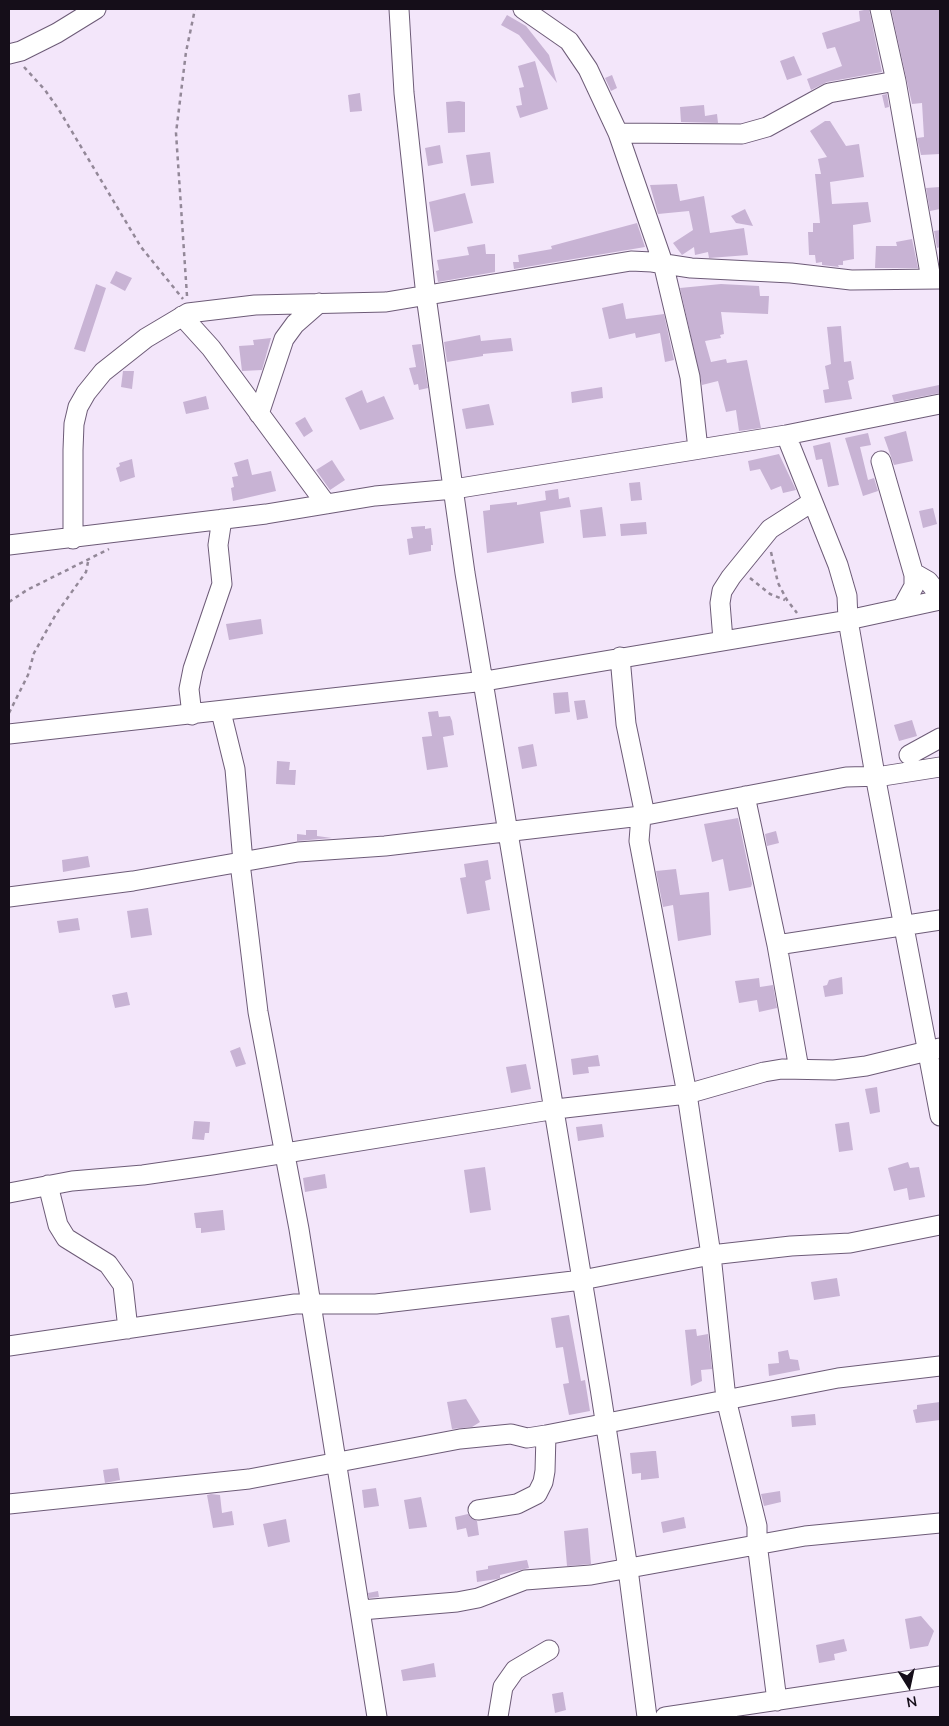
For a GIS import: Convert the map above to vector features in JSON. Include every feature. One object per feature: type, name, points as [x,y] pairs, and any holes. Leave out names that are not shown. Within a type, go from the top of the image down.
[{"type":"street","points":[[9,54],[57,33],[96,9]]},
{"type":"street","points":[[399,9],[404,93],[426,296],[466,573],[556,1109],[628,1569],[647,1717]]},
{"type":"street","points":[[522,9],[570,41],[588,69],[618,133],[663,263],[690,377],[698,449]]},
{"type":"street","points":[[73,539],[72,450],[74,424],[78,407],[86,393],[103,372],[146,338],[182,316],[205,309],[255,304],[386,302],[631,261],[663,263],[691,268],[760,271],[851,280],[936,279],[880,9]]},
{"type":"street","points":[[618,133],[742,134],[782,120],[829,93],[896,81]]},
{"type":"street","points":[[259,414],[284,339],[295,324],[320,303]]},
{"type":"street","points":[[182,316],[211,348],[326,504]]},
{"type":"street","points":[[9,545],[134,531],[375,496],[454,489],[786,435],[940,404]]},
{"type":"street","points":[[786,435],[838,565],[847,596],[848,620],[903,925],[934,1050],[940,1116]]},
{"type":"street","points":[[881,461],[914,573],[914,586],[902,608]]},
{"type":"street","points":[[722,640],[720,603],[722,591],[738,567],[766,532],[781,519],[812,502]]},
{"type":"street","points":[[192,715],[188,689],[222,584],[218,545],[222,519]]},
{"type":"street","points":[[914,573],[928,581],[940,596]]},
{"type":"street","points":[[9,734],[221,712],[485,681],[848,620],[940,600]]},
{"type":"street","points":[[620,657],[626,724],[643,815],[639,841],[687,1094],[712,1255],[726,1399],[757,1526],[757,1543],[777,1701]]},
{"type":"street","points":[[221,712],[235,769],[241,863],[258,1012],[285,1153],[338,1462],[377,1717]]},
{"type":"street","points":[[908,755],[940,738]]},
{"type":"street","points":[[9,897],[73,890],[298,852],[385,846],[509,833],[643,815],[846,777],[897,774],[940,767]]},
{"type":"street","points":[[745,796],[777,946],[799,1069]]},
{"type":"street","points":[[777,946],[940,920]]},
{"type":"street","points":[[9,1193],[72,1181],[143,1175],[556,1109],[687,1094],[764,1072],[799,1069],[834,1070],[866,1066],[934,1050]]},
{"type":"street","points":[[48,1186],[58,1225],[66,1238],[108,1264],[123,1285],[128,1329]]},
{"type":"street","points":[[9,1346],[311,1304],[347,1306],[376,1304],[582,1280],[712,1255],[791,1246],[850,1243],[928,1229],[940,1225]]},
{"type":"street","points":[[9,1504],[90,1494],[182,1487],[240,1480],[460,1439],[504,1434],[527,1438],[838,1378],[940,1366]]},
{"type":"street","points":[[478,1510],[518,1504],[529,1500],[537,1494],[543,1482],[545,1471],[546,1435]]},
{"type":"street","points":[[362,1610],[457,1602],[484,1596],[524,1580],[591,1575],[757,1543],[851,1530],[905,1528],[940,1523]]},
{"type":"street","points":[[498,1717],[502,1688],[515,1670],[549,1650]]},
{"type":"street","points":[[665,1717],[940,1676]]},
{"type":"path","points":[[9,54],[45,90],[140,247],[187,304],[176,132],[186,52],[195,9]]},
{"type":"path","points":[[9,602],[27,590],[88,562],[134,531]]},
{"type":"path","points":[[766,532],[775,572],[787,600],[810,626]]},
{"type":"path","points":[[9,714],[28,675],[34,654],[56,614],[86,572],[88,562]]},
{"type":"path","points":[[738,567],[760,588],[787,600]]},
{"type":"building","points":[[869,9],[882,72],[827,82],[811,90],[807,79],[842,66],[835,47],[827,49],[822,33],[860,21],[859,11]]},
{"type":"building","points":[[891,9],[940,9],[940,154],[921,155],[917,138],[924,137],[922,103],[912,104]]},
{"type":"building","points":[[507,15],[526,26],[549,55],[557,83],[519,35],[501,25]]},
{"type":"building","points":[[794,56],[802,75],[787,80],[780,61]]},
{"type":"building","points":[[535,61],[548,109],[520,118],[516,106],[522,105],[519,88],[524,87],[518,66]]},
{"type":"building","points":[[612,75],[617,88],[611,91],[605,78]]},
{"type":"building","points":[[360,93],[362,111],[350,112],[348,95]]},
{"type":"building","points":[[887,94],[889,107],[885,108],[882,95]]},
{"type":"building","points":[[446,102],[465,102],[465,132],[448,133]]},
{"type":"building","points":[[704,105],[705,116],[717,114],[718,123],[681,122],[680,107]]},
{"type":"building","points":[[825,121],[830,121],[846,146],[859,144],[864,177],[830,182],[832,204],[868,202],[871,222],[853,225],[854,259],[843,261],[843,265],[838,265],[839,267],[822,265],[822,262],[816,263],[815,255],[809,255],[808,232],[813,232],[813,223],[820,223],[815,174],[821,174],[818,159],[827,157],[810,131]]},
{"type":"building","points":[[440,145],[443,163],[428,166],[425,148]]},
{"type":"building","points":[[490,152],[494,183],[471,186],[466,155]]},
{"type":"building","points":[[677,184],[680,201],[704,196],[710,233],[744,228],[748,255],[709,258],[708,252],[695,255],[694,247],[682,255],[673,243],[693,230],[689,211],[658,214],[650,185]]},
{"type":"building","points":[[940,187],[940,209],[930,211],[926,188]]},
{"type":"building","points":[[465,193],[473,223],[434,232],[429,202]]},
{"type":"building","points":[[745,209],[753,226],[736,223],[731,216]]},
{"type":"building","points":[[637,223],[645,247],[514,269],[513,262],[519,262],[518,255],[552,249],[551,246]]},
{"type":"building","points":[[940,230],[940,247],[937,248],[934,231]]},
{"type":"building","points":[[912,239],[918,268],[875,268],[876,246],[897,246],[896,242]]},
{"type":"building","points":[[485,244],[486,254],[495,254],[495,272],[438,282],[436,271],[439,270],[437,260],[469,255],[467,247]]},
{"type":"building","points":[[116,271],[132,278],[125,291],[110,283]]},
{"type":"building","points":[[96,284],[106,288],[85,352],[74,349]]},
{"type":"building","points":[[721,284],[759,286],[760,296],[769,296],[768,314],[721,312],[724,334],[720,335],[721,338],[705,341],[711,362],[726,359],[727,363],[747,360],[761,428],[739,431],[736,410],[726,412],[718,381],[702,385],[680,288]]},
{"type":"building","points":[[623,303],[626,319],[664,314],[674,360],[665,362],[660,333],[636,338],[635,333],[609,339],[602,308]]},
{"type":"building","points":[[841,326],[844,362],[851,361],[854,379],[848,381],[852,399],[825,403],[823,390],[829,389],[825,366],[831,364],[827,327]]},
{"type":"building","points":[[480,335],[481,341],[511,338],[513,351],[483,354],[483,356],[447,362],[444,342]]},
{"type":"building","points":[[271,338],[262,370],[242,371],[239,346],[254,345],[253,340]]},
{"type":"building","points":[[421,344],[428,388],[419,390],[418,384],[414,385],[409,368],[416,367],[412,345]]},
{"type":"building","points":[[123,371],[134,371],[132,389],[121,387]]},
{"type":"building","points":[[939,385],[940,393],[894,402],[892,395]]},
{"type":"building","points":[[602,387],[603,398],[572,403],[571,392]]},
{"type":"building","points":[[362,390],[367,403],[384,396],[394,419],[360,430],[345,398]]},
{"type":"building","points":[[206,396],[209,409],[186,414],[183,402]]},
{"type":"building","points":[[489,404],[494,425],[466,429],[462,409]]},
{"type":"building","points":[[305,417],[313,431],[304,437],[295,423]]},
{"type":"building","points":[[906,431],[913,461],[894,465],[884,437]]},
{"type":"building","points":[[868,433],[871,445],[860,447],[868,480],[874,478],[878,491],[863,496],[845,438]]},
{"type":"building","points":[[830,442],[839,485],[828,487],[822,459],[816,460],[813,446]]},
{"type":"building","points":[[779,454],[796,490],[783,493],[781,486],[771,490],[760,469],[750,471],[748,461]]},
{"type":"building","points":[[132,459],[135,477],[120,482],[116,468],[120,466],[119,463]]},
{"type":"building","points":[[248,459],[252,475],[271,471],[276,491],[233,501],[231,488],[234,487],[232,477],[238,476],[234,463]]},
{"type":"building","points":[[332,460],[345,480],[330,490],[316,470]]},
{"type":"building","points":[[640,482],[642,500],[631,501],[629,483]]},
{"type":"building","points":[[558,489],[559,499],[569,497],[571,507],[540,512],[544,543],[487,553],[483,511],[490,510],[490,505],[517,502],[517,505],[546,500],[545,491]]},
{"type":"building","points":[[602,507],[606,536],[583,538],[580,510]]},
{"type":"building","points":[[933,508],[937,524],[923,528],[919,511]]},
{"type":"building","points":[[646,522],[647,534],[621,536],[620,524]]},
{"type":"building","points":[[425,526],[425,529],[431,528],[433,545],[431,545],[431,551],[409,555],[407,539],[413,538],[411,527]]},
{"type":"building","points":[[261,619],[263,634],[229,640],[226,624]]},
{"type":"building","points":[[568,692],[570,712],[555,714],[553,693]]},
{"type":"building","points":[[585,700],[588,718],[577,720],[574,701]]},
{"type":"building","points":[[438,711],[439,717],[450,716],[454,735],[443,737],[448,767],[427,770],[422,737],[432,736],[428,712]]},
{"type":"building","points":[[912,720],[917,736],[899,741],[894,725]]},
{"type":"building","points":[[533,744],[537,766],[522,769],[518,747]]},
{"type":"building","points":[[277,761],[290,762],[289,770],[296,770],[295,785],[276,784]]},
{"type":"building","points":[[738,818],[752,884],[751,887],[729,891],[723,859],[712,862],[704,824]]},
{"type":"building","points":[[306,830],[317,830],[317,836],[332,838],[297,841],[297,834],[306,835]]},
{"type":"building","points":[[776,831],[779,843],[767,846],[765,834]]},
{"type":"building","points":[[88,856],[90,867],[63,872],[62,860]]},
{"type":"building","points":[[488,860],[491,879],[485,881],[490,910],[467,914],[460,878],[466,877],[464,864]]},
{"type":"building","points":[[676,869],[680,895],[709,892],[711,935],[678,941],[673,905],[663,907],[656,871]]},
{"type":"building","points":[[148,908],[152,935],[131,938],[127,911]]},
{"type":"building","points":[[78,918],[80,930],[59,933],[57,921]]},
{"type":"building","points":[[842,977],[843,994],[825,997],[823,986],[827,985],[829,980]]},
{"type":"building","points":[[759,978],[760,987],[773,985],[777,1008],[759,1012],[757,1000],[739,1003],[735,981]]},
{"type":"building","points":[[127,992],[130,1005],[115,1008],[112,995]]},
{"type":"building","points":[[240,1047],[246,1064],[236,1067],[230,1051]]},
{"type":"building","points":[[598,1055],[600,1066],[588,1067],[589,1073],[573,1075],[571,1059]]},
{"type":"building","points":[[526,1064],[531,1089],[511,1093],[506,1067]]},
{"type":"building","points":[[877,1087],[880,1112],[870,1114],[865,1089]]},
{"type":"building","points":[[194,1121],[210,1122],[209,1133],[205,1133],[204,1140],[192,1139]]},
{"type":"building","points":[[849,1122],[853,1150],[839,1152],[835,1124]]},
{"type":"building","points":[[602,1124],[604,1137],[578,1141],[576,1127]]},
{"type":"building","points":[[908,1162],[910,1168],[919,1167],[925,1197],[909,1200],[907,1188],[894,1191],[888,1168]]},
{"type":"building","points":[[485,1167],[491,1210],[470,1213],[464,1170]]},
{"type":"building","points":[[325,1174],[327,1188],[305,1192],[303,1178]]},
{"type":"building","points":[[223,1210],[225,1230],[201,1233],[201,1228],[196,1228],[194,1213]]},
{"type":"building","points":[[837,1278],[840,1296],[814,1300],[811,1282]]},
{"type":"building","points":[[569,1315],[581,1381],[585,1380],[590,1411],[569,1415],[563,1384],[569,1383],[563,1347],[556,1348],[551,1318]]},
{"type":"building","points":[[696,1329],[697,1336],[708,1334],[712,1369],[701,1370],[702,1381],[691,1386],[685,1330]]},
{"type":"building","points":[[788,1350],[790,1359],[798,1360],[800,1370],[769,1376],[768,1364],[779,1363],[778,1352]]},
{"type":"building","points":[[466,1399],[480,1422],[472,1427],[452,1429],[447,1402]]},
{"type":"building","points":[[940,1402],[940,1420],[916,1423],[913,1410],[917,1409],[917,1405]]},
{"type":"building","points":[[815,1414],[816,1425],[792,1427],[791,1416]]},
{"type":"building","points":[[656,1451],[659,1478],[641,1480],[641,1473],[632,1474],[630,1453]]},
{"type":"building","points":[[118,1468],[120,1480],[105,1483],[103,1470]]},
{"type":"building","points":[[376,1488],[379,1506],[364,1508],[362,1490]]},
{"type":"building","points":[[780,1491],[781,1502],[764,1506],[761,1494]]},
{"type":"building","points":[[207,1495],[220,1495],[222,1513],[232,1511],[234,1525],[213,1528]]},
{"type":"building","points":[[421,1497],[427,1527],[409,1529],[404,1500]]},
{"type":"building","points":[[468,1514],[477,1521],[479,1535],[468,1537],[466,1528],[457,1530],[455,1517]]},
{"type":"building","points":[[684,1517],[686,1528],[663,1533],[661,1522]]},
{"type":"building","points":[[286,1519],[290,1542],[268,1547],[263,1524]]},
{"type":"building","points":[[588,1528],[591,1564],[567,1566],[564,1531]]},
{"type":"building","points":[[527,1560],[529,1568],[500,1575],[500,1578],[497,1579],[477,1582],[476,1571],[488,1569],[488,1566]]},
{"type":"building","points":[[378,1591],[379,1597],[369,1598],[368,1593]]},
{"type":"building","points":[[921,1616],[934,1631],[928,1646],[910,1649],[905,1619]]},
{"type":"building","points":[[844,1639],[847,1651],[834,1654],[835,1660],[819,1663],[816,1645]]},
{"type":"building","points":[[434,1663],[436,1677],[403,1681],[401,1670]]},
{"type":"building","points":[[563,1692],[566,1710],[555,1713],[552,1694]]}]
